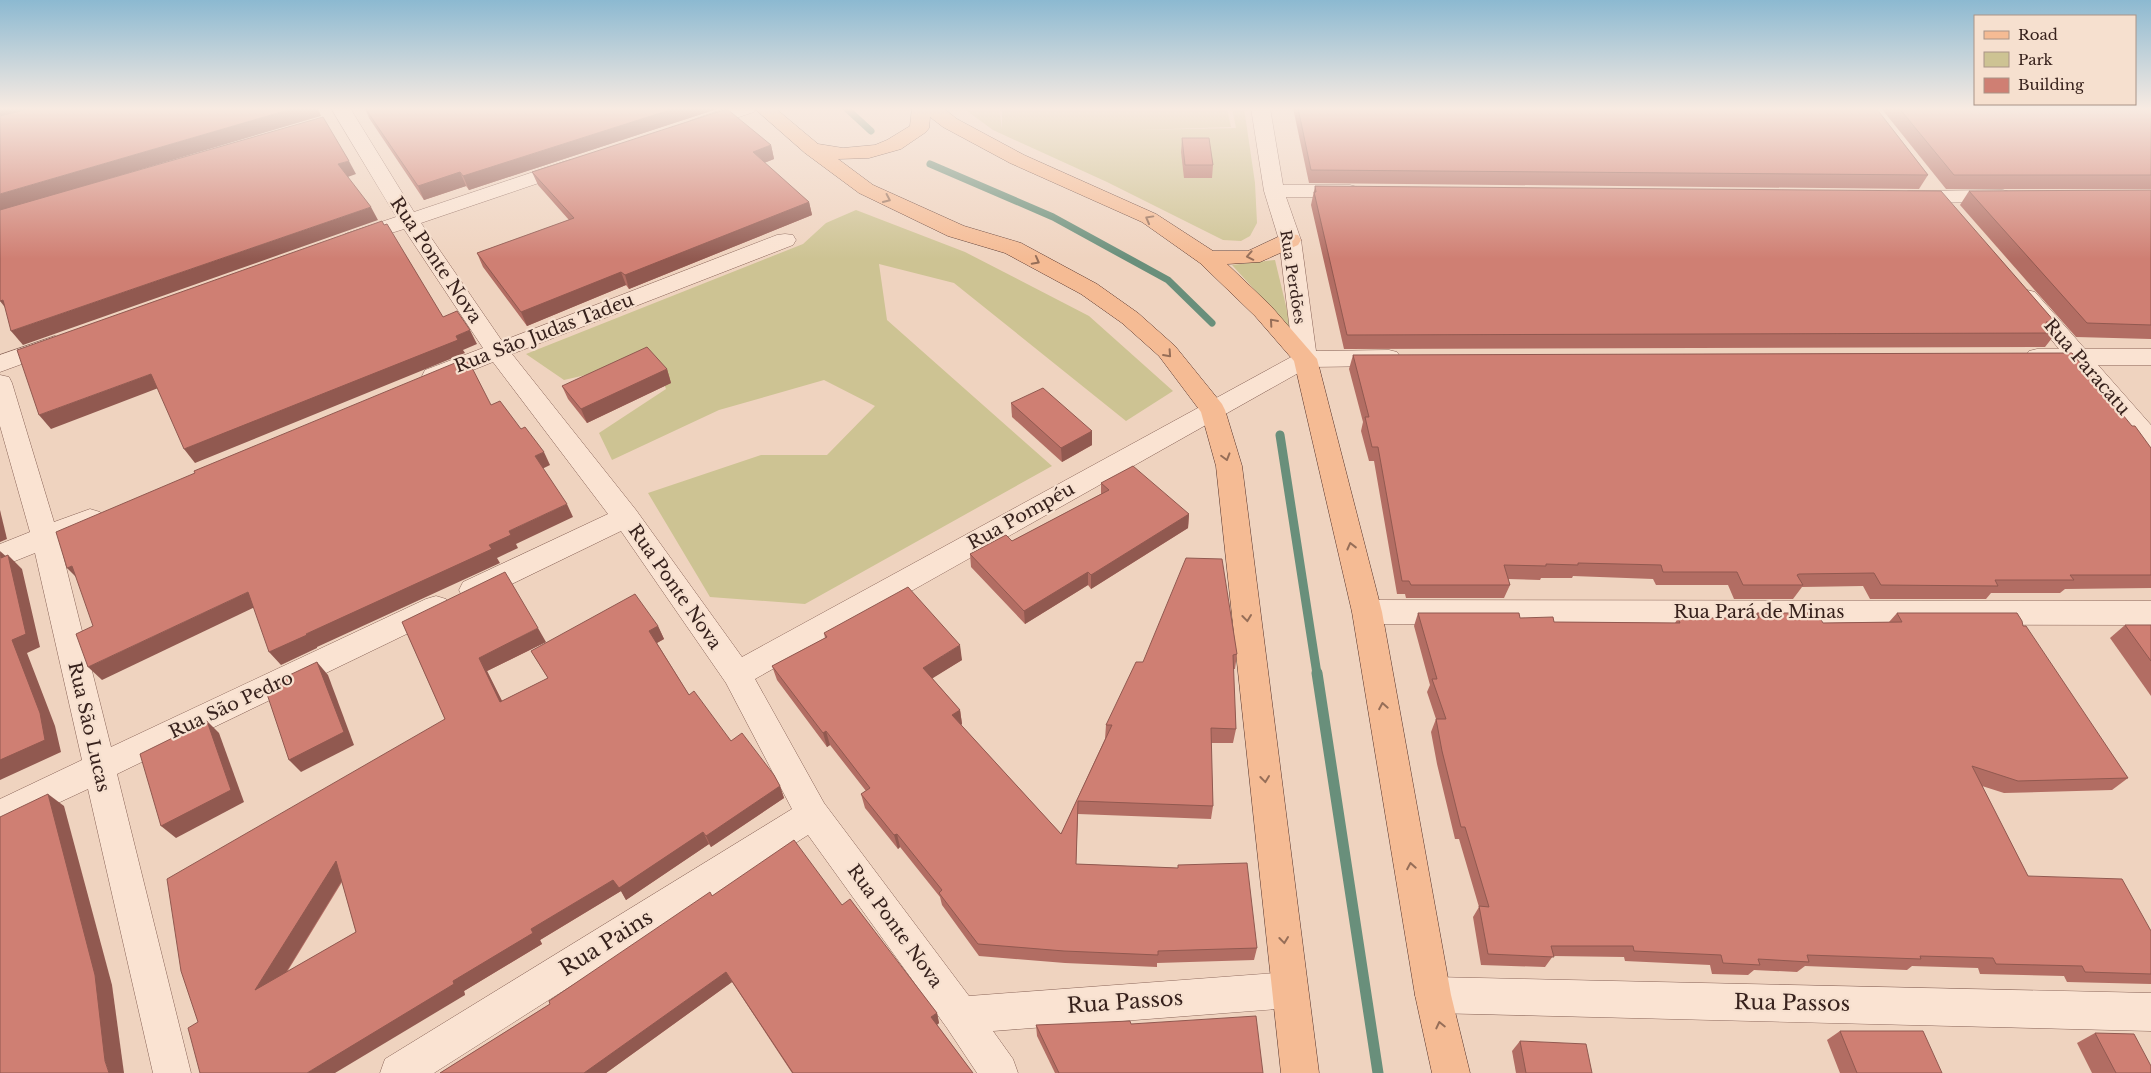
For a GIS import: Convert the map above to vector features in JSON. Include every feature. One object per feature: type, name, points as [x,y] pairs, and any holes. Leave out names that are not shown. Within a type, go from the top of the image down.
[{"type":"main road","points":[[825,158],[869,190],[956,231],[1013,248],[1089,289],[1130,318],[1167,351],[1213,410],[1229,466],[1300,1073]]},
{"type":"main road","points":[[1015,158],[1149,218],[1208,258],[1263,311],[1305,359],[1367,612],[1433,994],[1451,1073]]},
{"type":"main road","points":[[1208,258],[1252,257],[1290,240]]},
{"type":"street","name":"Rua Ponte Nova","points":[[371,158],[408,219],[497,351],[626,517],[737,674],[812,814],[960,1015],[999,1073]]},
{"type":"street","name":"Rua Perdões","points":[[1268,158],[1274,191],[1290,240],[1305,359]]},
{"type":"street","points":[[334,246],[408,219],[587,161]]},
{"type":"street","points":[[1922,175],[1958,219]]},
{"type":"street","points":[[1274,191],[1374,192]]},
{"type":"street","points":[[1890,196],[2026,196]]},
{"type":"street","name":"Rua São Judas Tadeu","points":[[414,385],[785,240]]},
{"type":"street","name":"Rua Paracatu","points":[[2015,284],[2151,442]]},
{"type":"street","points":[[0,364],[74,338]]},
{"type":"street","points":[[2019,357],[2151,357]]},
{"type":"street","points":[[1305,359],[1414,358]]},
{"type":"street","name":"Rua Pompéu","points":[[737,674],[1305,359]]},
{"type":"street","name":"Rua São Lucas","points":[[0,384],[45,537],[98,768],[172,1073]]},
{"type":"street","points":[[0,556],[110,511]]},
{"type":"street","name":"Rua São Pedro","points":[[0,815],[626,517]]},
{"type":"street","name":"Rua Pará de Minas","points":[[1367,612],[2151,613]]},
{"type":"street","name":"Rua Pains","points":[[399,1073],[812,814]]},
{"type":"street","name":"Rua Passos","points":[[960,1015],[1290,990]]},
{"type":"street","name":"Rua Passos","points":[[1433,994],[2151,1012]]},
{"type":"green space","points":[[1055,158],[1251,158],[1257,223],[1250,236],[1241,241],[1223,240]]},
{"type":"green space","points":[[856,210],[965,252],[1089,316],[1173,391],[1126,421],[954,283],[879,264],[887,320],[1052,466],[805,604],[710,597],[648,493],[761,455],[827,455],[875,406],[824,380],[719,410],[612,460],[599,433],[666,389],[655,359],[564,380],[526,354],[803,244],[826,223]]},
{"type":"green space","points":[[1275,260],[1292,331],[1232,265]]},
{"type":"building","points":[[0,158],[123,158],[0,194]]},
{"type":"building","points":[[180,158],[347,158],[349,161],[338,164],[371,207],[11,331],[3,300],[0,301],[0,210]]},
{"type":"building","points":[[399,158],[519,158],[463,176],[460,172],[418,186]]},
{"type":"building","points":[[575,158],[760,158],[809,202],[625,275],[621,272],[521,312],[477,253],[574,218],[532,172]]},
{"type":"building","points":[[1184,158],[1212,158],[1213,165],[1185,165]]},
{"type":"building","points":[[1308,158],[1915,158],[1928,175],[1311,170]]},
{"type":"building","points":[[1940,158],[2151,158],[2151,175],[1954,175]]},
{"type":"building","points":[[1315,186],[1941,191],[2055,322],[2046,322],[2056,333],[1347,335],[1314,192],[1316,192]]},
{"type":"building","points":[[2151,190],[2151,325],[2087,323],[1969,191]]},
{"type":"building","points":[[382,221],[384,225],[387,224],[443,317],[457,311],[470,330],[456,336],[458,340],[184,449],[151,374],[39,415],[17,350]]},
{"type":"building","points":[[647,347],[667,369],[581,409],[562,386]]},
{"type":"building","points":[[2072,353],[2132,426],[2135,426],[2151,448],[2151,575],[2070,575],[2074,580],[1995,580],[1998,586],[1881,585],[1874,573],[1799,574],[1797,575],[1803,585],[1743,585],[1737,572],[1663,572],[1661,565],[1578,563],[1578,565],[1546,564],[1546,566],[1504,565],[1510,585],[1411,585],[1409,581],[1402,581],[1378,447],[1372,447],[1365,417],[1369,417],[1353,355]]},
{"type":"building","points":[[467,358],[491,405],[500,401],[521,429],[525,427],[544,452],[535,456],[567,504],[509,531],[511,535],[489,545],[492,549],[269,652],[248,592],[88,667],[76,634],[93,626],[72,566],[67,568],[56,532],[195,473],[194,471]]},
{"type":"building","points":[[1043,388],[1092,431],[1061,448],[1011,403]]},
{"type":"building","points":[[1133,466],[1189,514],[1091,575],[1088,572],[1024,611],[970,554],[1006,535],[1012,541],[1109,490],[1101,483]]},
{"type":"building","points":[[0,552],[1,558],[8,555],[26,634],[12,640],[40,713],[45,740],[0,760]]},
{"type":"building","points":[[1186,558],[1222,559],[1237,654],[1233,655],[1236,729],[1211,728],[1213,806],[1078,801],[1076,864],[1178,868],[1178,865],[1247,863],[1257,948],[1158,951],[1158,955],[1064,951],[978,944],[939,893],[942,890],[897,834],[894,835],[861,794],[870,788],[826,731],[823,733],[772,666],[827,637],[824,633],[908,587],[960,645],[923,668],[960,710],[952,715],[1061,834],[1112,725],[1106,725],[1136,662],[1143,662]]},
{"type":"building","points":[[505,572],[538,628],[479,658],[500,702],[548,678],[531,651],[635,594],[658,626],[649,631],[689,695],[694,691],[731,741],[742,733],[774,775],[780,786],[706,836],[703,832],[619,888],[613,880],[531,929],[533,933],[453,981],[454,984],[307,1073],[200,1073],[188,1028],[198,1022],[181,971],[167,879],[445,719],[402,622]],"holes":[[[336,861],[356,932],[255,990]]]},
{"type":"building","points":[[1418,613],[1519,613],[1520,618],[1553,617],[1554,622],[1680,623],[1678,618],[1759,618],[1757,613],[1817,613],[1823,623],[1902,622],[1897,613],[2017,613],[2023,626],[2026,626],[2128,778],[2018,781],[1972,766],[2028,876],[2122,879],[2151,931],[2151,974],[2085,972],[2082,966],[1996,964],[1993,958],[1920,956],[1921,959],[1807,955],[1809,962],[1758,959],[1760,965],[1723,963],[1721,955],[1634,951],[1633,946],[1551,946],[1554,957],[1488,954],[1479,906],[1489,907],[1465,827],[1461,827],[1442,751],[1436,719],[1446,719],[1432,679],[1437,679]]},
{"type":"building","points":[[2125,625],[2151,625],[2151,661]]},
{"type":"building","points":[[317,662],[344,732],[289,760],[266,691],[281,684],[279,680]]},
{"type":"building","points":[[207,721],[231,790],[161,826],[140,754]]},
{"type":"building","points":[[48,794],[95,975],[105,1061],[109,1073],[0,1073],[0,817]]},
{"type":"building","points":[[794,840],[842,905],[850,899],[937,1013],[931,1017],[973,1073],[793,1073],[726,972],[584,1073],[440,1073],[550,1004],[549,1001],[710,892],[712,896]]},
{"type":"building","points":[[1256,1016],[1263,1073],[1059,1073],[1036,1025],[1130,1021],[1131,1024]]},
{"type":"building","points":[[1840,1031],[1923,1031],[1942,1073],[1857,1073]]},
{"type":"building","points":[[2095,1033],[2134,1034],[2151,1066],[2151,1073],[2116,1073]]},
{"type":"building","points":[[1520,1041],[1586,1044],[1592,1073],[1526,1073]]},
{"type":"waterway","points":[[930,164],[1053,217],[1168,280],[1212,323]]},
{"type":"waterway","points":[[1280,435],[1317,674]]},
{"type":"waterway","points":[[1317,673],[1378,1073]]}]
